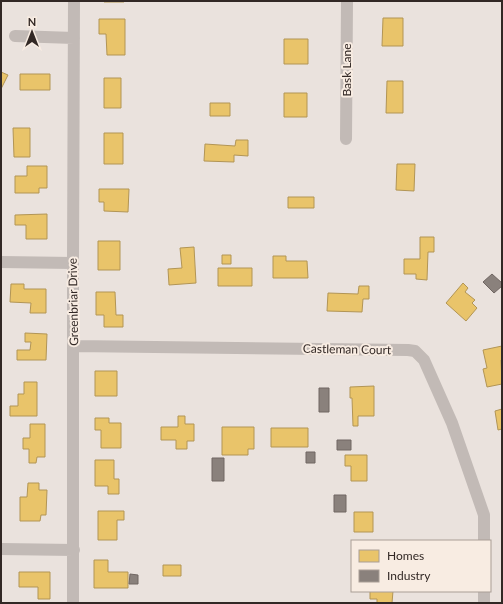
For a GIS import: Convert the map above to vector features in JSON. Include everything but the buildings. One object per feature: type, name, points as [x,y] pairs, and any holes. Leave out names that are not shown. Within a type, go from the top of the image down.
[{"type":"street","name":"Greenbriar Drive","points":[[73,603],[74,1]]},
{"type":"street","name":"Bask Lane","points":[[346,139],[347,1]]},
{"type":"street","points":[[15,36],[74,38]]},
{"type":"street","points":[[1,262],[73,263]]},
{"type":"street","name":"Castleman Court","points":[[74,346],[415,351],[424,360],[452,423],[484,515],[484,540]]},
{"type":"street","points":[[1,549],[74,550]]},
{"type":"street","points":[[484,592],[484,603]]}]
